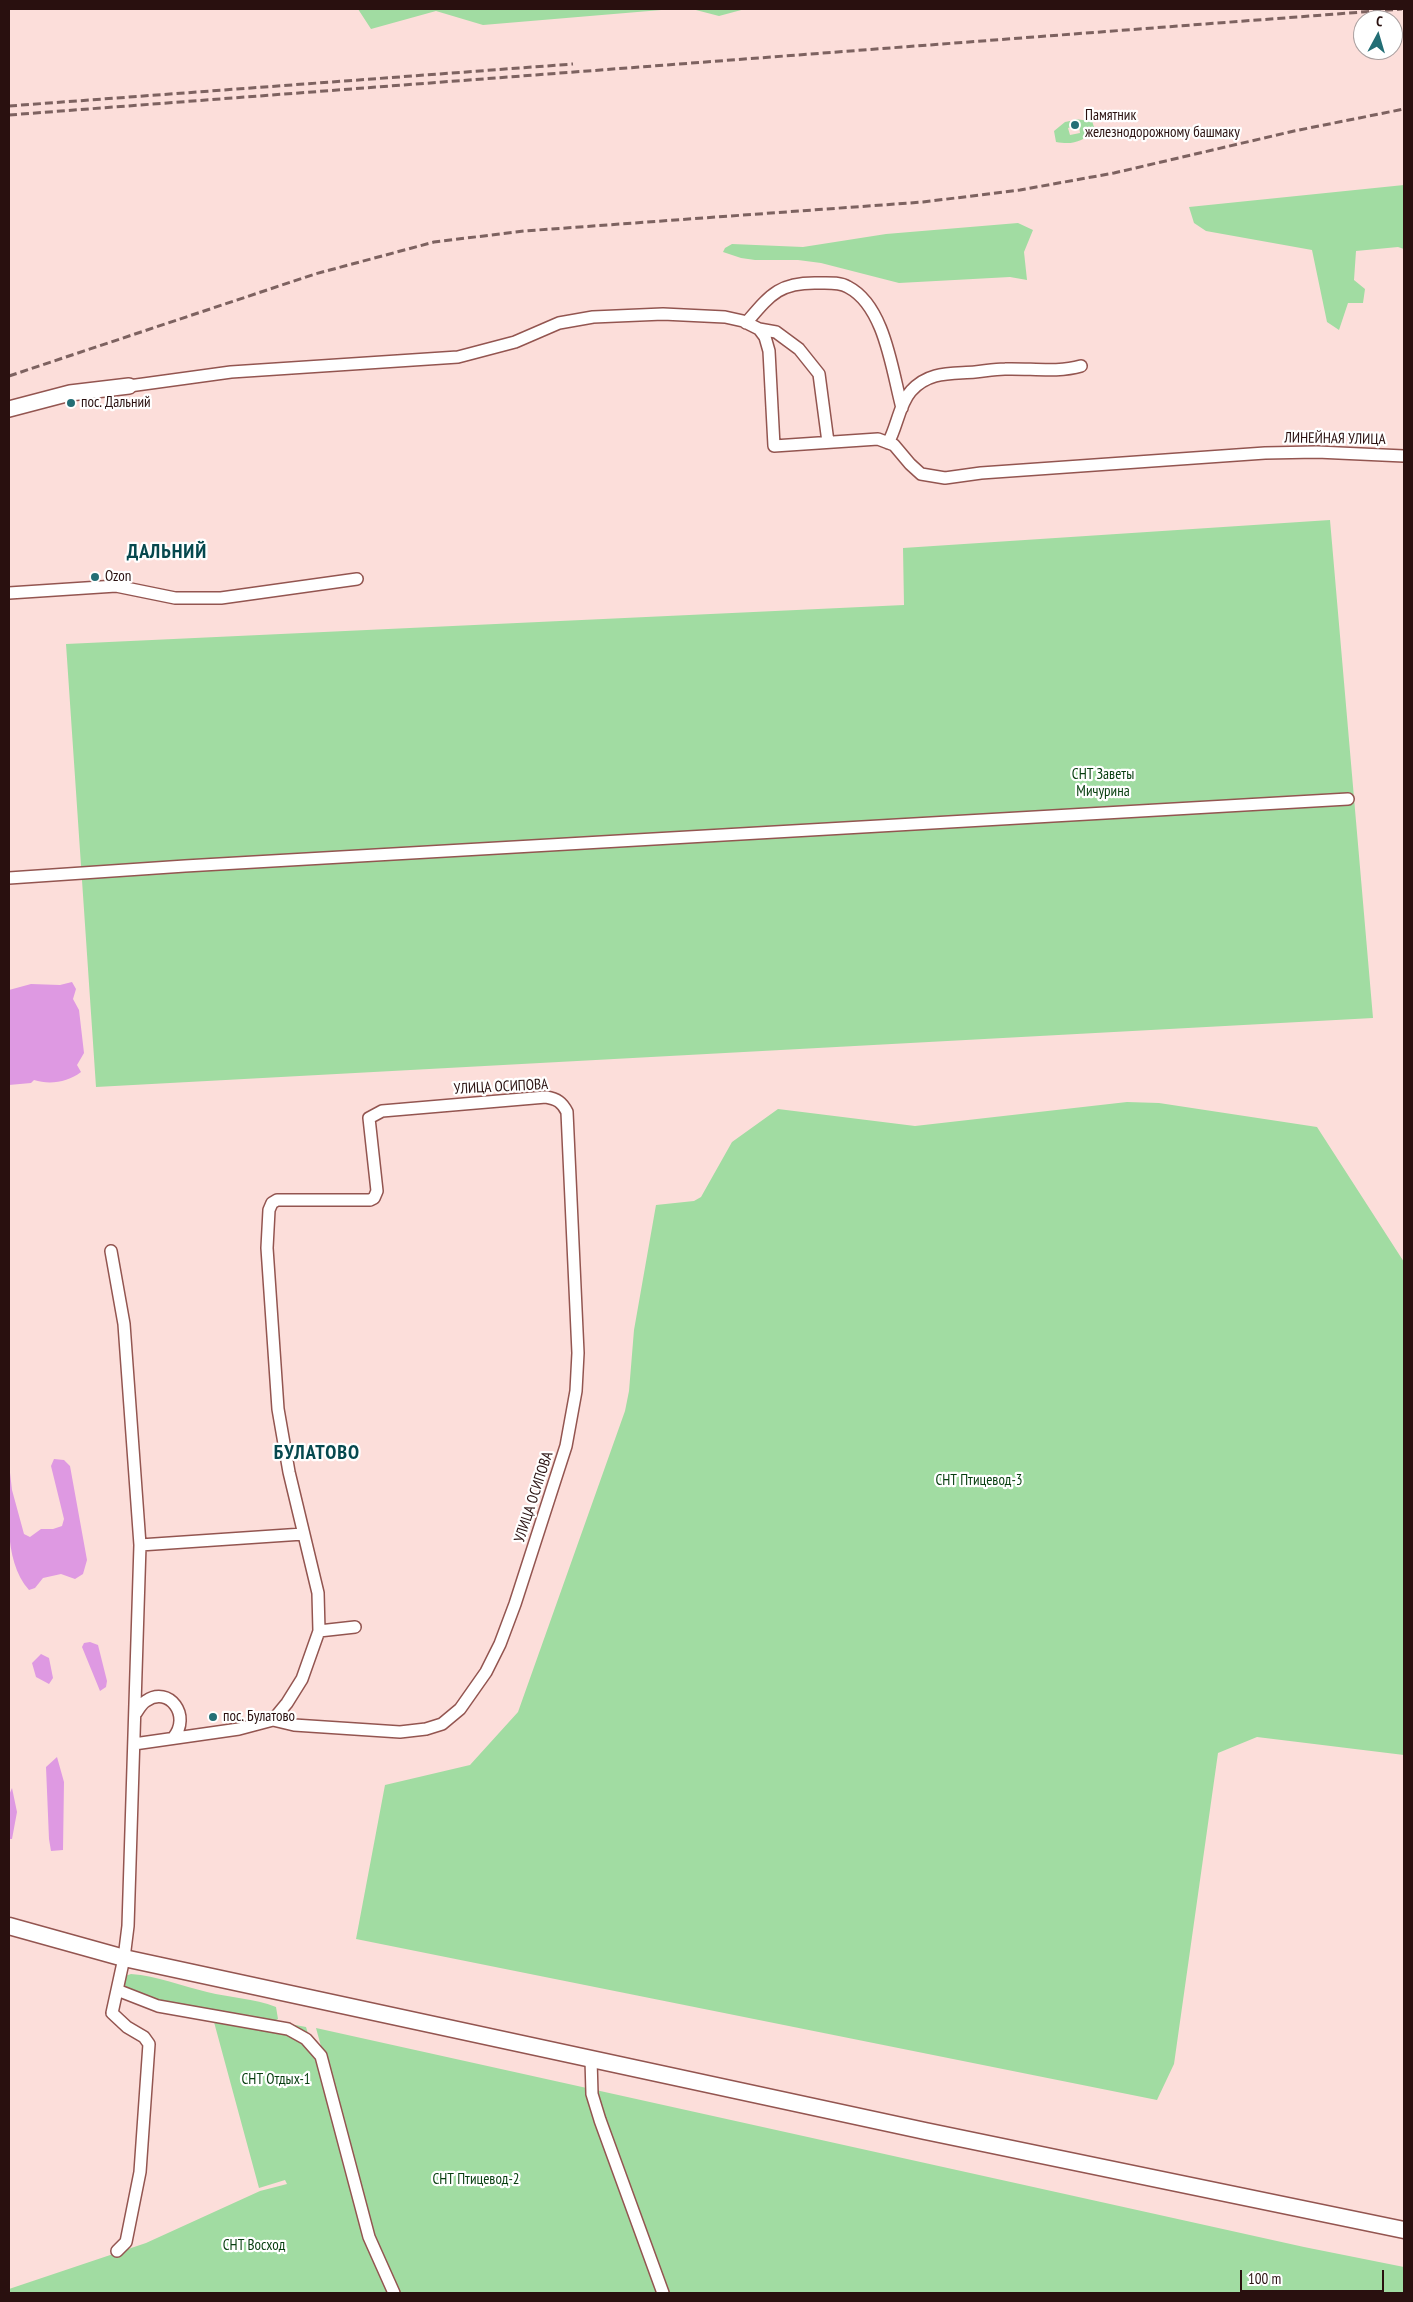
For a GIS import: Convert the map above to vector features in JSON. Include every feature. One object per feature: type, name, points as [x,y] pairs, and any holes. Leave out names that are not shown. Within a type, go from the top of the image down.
[{"type":"main road","points":[[9,1926],[124,1958],[1404,2230]]},
{"type":"street","points":[[746,323],[776,290],[793,285],[812,283],[847,286],[858,293],[875,314],[882,332],[902,408]]},
{"type":"street","points":[[9,409],[70,393],[220,373],[458,357],[515,342],[559,323],[594,318],[696,314],[725,317],[759,329],[776,332],[800,349],[820,374],[828,442]]},
{"type":"street","points":[[759,329],[766,336],[769,351],[774,446],[878,439],[888,443],[902,408],[912,390],[927,379],[948,372],[1003,369],[1069,369],[1081,366]]},
{"type":"street","name":"ЛИНЕЙНАЯ УЛИЦА","points":[[888,443],[894,445],[910,464],[922,474],[945,478],[981,473],[1265,453],[1317,452],[1404,456]]},
{"type":"street","points":[[9,593],[116,586],[175,598],[221,598],[357,579]]},
{"type":"street","points":[[9,878],[185,866],[1348,799]]},
{"type":"street","name":"УЛИЦА ОСИПОВА","points":[[134,1744],[239,1729],[273,1720],[294,1725],[400,1732],[426,1729],[442,1724],[460,1709],[486,1672],[500,1644],[516,1604],[566,1446],[576,1391],[578,1353],[567,1112],[556,1099],[546,1097],[382,1111],[370,1118],[377,1190],[374,1198],[370,1200],[277,1200],[272,1203],[269,1210],[267,1248],[278,1409],[289,1472],[318,1593],[319,1631],[302,1679],[287,1703],[273,1720]]},
{"type":"street","points":[[111,1251],[124,1324],[140,1546],[131,1865],[124,1958],[112,2013],[126,2027],[144,2037],[149,2044],[140,2172],[126,2242],[116,2250]]},
{"type":"street","points":[[140,1546],[304,1534]]},
{"type":"street","points":[[319,1631],[355,1627]]},
{"type":"street","points":[[136,1713],[146,1701],[158,1697],[169,1700],[179,1709],[181,1721],[178,1731],[172,1738]]},
{"type":"street","points":[[117,1990],[158,2006],[288,2029],[306,2039],[321,2056],[369,2237],[394,2293]]},
{"type":"street","points":[[591,2058],[592,2094],[600,2120],[664,2293]]},
{"type":"green space","points":[[358,9],[673,9],[483,25],[436,11],[371,29]]},
{"type":"green space","points":[[692,9],[745,9],[719,16]]},
{"type":"green space","points":[[1074,119],[1092,121],[1095,130],[1077,142],[1056,142],[1054,131],[1065,122],[1070,121],[1071,127],[1068,128],[1070,135],[1080,133],[1079,125],[1076,126]]},
{"type":"green space","points":[[1404,185],[1404,249],[1398,247],[1356,251],[1354,280],[1365,289],[1363,303],[1348,303],[1339,330],[1327,322],[1312,250],[1206,231],[1194,223],[1189,207]]},
{"type":"green space","points":[[1018,223],[1033,230],[1024,252],[1027,280],[1010,277],[899,283],[821,263],[798,260],[755,260],[723,252],[725,248],[732,244],[803,247],[886,234]]},
{"type":"green space","name":"СНТ Заветы Мичурина","points":[[1330,520],[1373,1018],[96,1087],[66,644],[904,605],[903,548]]},
{"type":"green space","name":"СНТ Птицевод-3","points":[[1127,1102],[1159,1103],[1317,1127],[1404,1262],[1404,1755],[1257,1737],[1218,1753],[1174,2064],[1157,2100],[356,1939],[385,1785],[470,1765],[518,1712],[625,1411],[629,1391],[634,1330],[656,1205],[694,1201],[701,1197],[732,1142],[778,1109],[915,1126]]},
{"type":"green space","points":[[131,1974],[224,1996],[268,2004],[276,2007],[278,2019],[274,2021],[306,2027],[389,2293],[9,2293],[9,2289],[146,2243],[260,2191],[287,2184],[285,2180],[259,2188],[211,2011],[156,2001],[125,1989],[125,1976]]},
{"type":"green space","name":"СНТ Птицевод-2","points":[[316,2028],[1304,2247],[1404,2267],[1404,2293],[398,2293],[373,2236]]},
{"type":"shaded area","points":[[72,982],[76,989],[73,999],[79,1010],[84,1053],[77,1065],[81,1072],[59,1082],[34,1080],[31,1083],[9,1085],[9,990],[31,984],[60,985]]},
{"type":"shaded area","points":[[54,1459],[64,1460],[70,1466],[87,1560],[83,1574],[75,1579],[61,1574],[43,1578],[35,1588],[29,1590],[20,1578],[14,1563],[11,1547],[8,1513],[9,1464],[12,1490],[24,1534],[30,1537],[41,1529],[53,1529],[62,1526],[64,1519],[51,1466]]},
{"type":"shaded area","points":[[90,1642],[98,1645],[107,1681],[106,1687],[100,1691],[82,1647],[84,1643]]},
{"type":"shaded area","points":[[41,1654],[49,1658],[53,1678],[49,1684],[36,1677],[32,1663]]},
{"type":"shaded area","points":[[57,1757],[64,1782],[63,1850],[51,1851],[46,1767]]},
{"type":"shaded area","points":[[12,1788],[17,1812],[12,1839],[9,1839],[9,1795]]},
{"type":"railway","points":[[9,115],[1402,9]]},
{"type":"railway","points":[[9,106],[573,64]]},
{"type":"railway","points":[[9,376],[315,274],[434,242],[524,231],[923,202],[1020,190],[1114,173],[1294,131],[1404,109]]},
{"type":"place","name":"Памятник железнодорожному башмаку","points":[[1075,125]]},
{"type":"place","name":"пос. Дальний","points":[[71,403]]},
{"type":"place","name":"Ozon","points":[[95,577]]},
{"type":"place","name":"пос. Булатово","points":[[213,1717]]},
{"type":"district","name":"ДАЛЬНИЙ","points":[[167,552]]},
{"type":"district","name":"БУЛАТОВО","points":[[317,1453]]},
{"type":"park label","name":"СНТ Отдых-1","points":[[276,2080]]},
{"type":"park label","name":"СНТ Восход","points":[[254,2246]]}]
